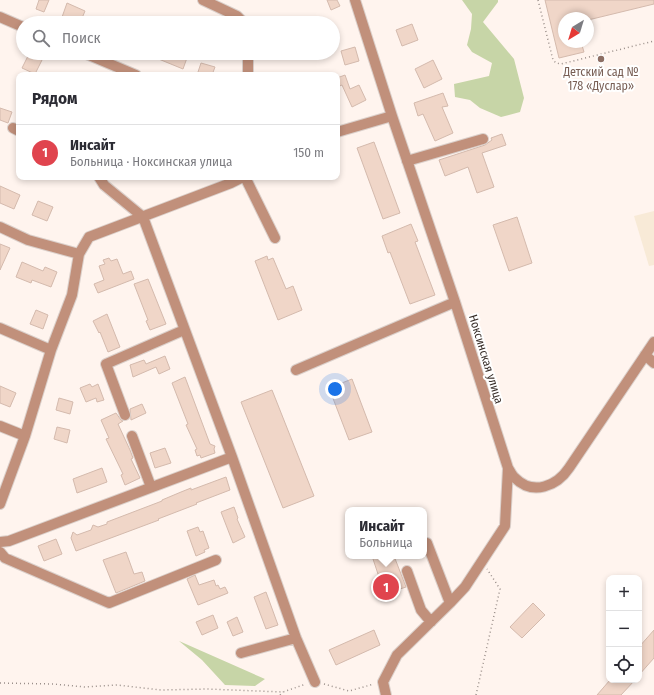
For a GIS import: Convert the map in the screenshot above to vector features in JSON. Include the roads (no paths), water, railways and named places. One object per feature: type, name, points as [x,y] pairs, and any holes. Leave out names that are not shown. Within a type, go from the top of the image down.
[{"type":"street","points":[[203,0],[237,16]]},
{"type":"street","name":"Ноксинская улица","points":[[355,0],[407,162],[455,302],[508,468],[505,526],[465,587],[397,655],[383,682],[386,695]]},
{"type":"street","points":[[0,17],[16,24]]},
{"type":"street","points":[[101,60],[129,72]]},
{"type":"street","points":[[248,60],[248,72]]},
{"type":"street","points":[[340,131],[392,116]]},
{"type":"street","points":[[407,162],[483,139]]},
{"type":"street","points":[[101,180],[104,185],[143,217],[232,457],[296,638],[315,682]]},
{"type":"street","points":[[0,504],[25,436],[51,350],[72,294],[79,254],[89,237],[238,180]]},
{"type":"street","points":[[246,180],[276,238]]},
{"type":"street","points":[[0,227],[28,240],[79,254]]},
{"type":"street","points":[[296,370],[455,302]]},
{"type":"street","points":[[0,328],[51,350]]},
{"type":"street","points":[[125,415],[106,364],[184,330]]},
{"type":"street","points":[[508,468],[515,479],[524,485],[535,488],[552,485],[559,480],[569,468],[654,342]]},
{"type":"street","points":[[645,355],[654,363]]},
{"type":"street","points":[[0,426],[25,436]]},
{"type":"street","points":[[132,436],[152,487]]},
{"type":"street","points":[[0,542],[9,541],[232,457]]},
{"type":"street","points":[[427,543],[450,603]]},
{"type":"street","points":[[0,552],[5,558],[109,603],[216,560]]},
{"type":"street","points":[[407,570],[421,610],[431,622]]},
{"type":"street","points":[[241,654],[296,638]]},
{"type":"place","name":"Детский сад № 178 «Дуслар»","points":[[601,59]]},
{"type":"place","name":"Инсайт","points":[[386,587]]}]
